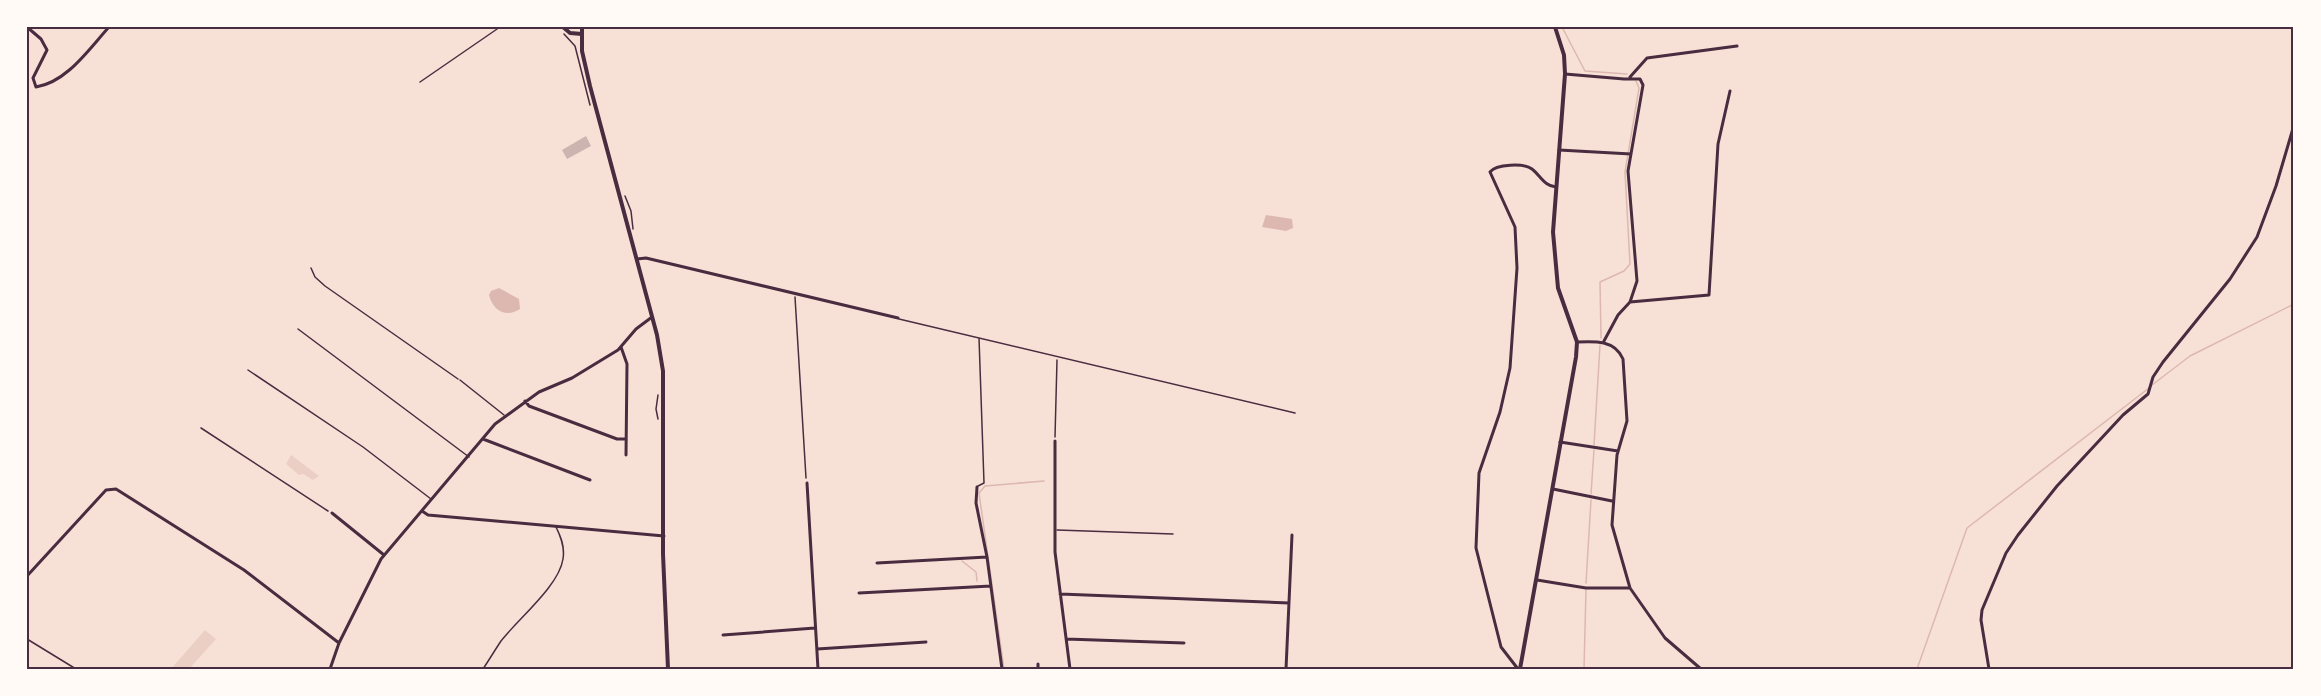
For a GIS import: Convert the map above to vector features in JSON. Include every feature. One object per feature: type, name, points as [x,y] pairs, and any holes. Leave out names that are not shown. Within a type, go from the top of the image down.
[{"type":"street","points":[[27,27],[41,39],[47,50],[33,78],[36,87],[64,73],[90,50],[109,27]]},
{"type":"street","points":[[563,27],[570,33],[582,34]]},
{"type":"street","points":[[582,27],[590,86],[652,316],[663,371],[664,536],[669,669]]},
{"type":"street","points":[[1519,669],[1573,381],[1577,342],[1558,288],[1555,267],[1553,232],[1565,74],[1564,55],[1555,27]]},
{"type":"street","points":[[1630,77],[1647,58],[1737,46]]},
{"type":"street","points":[[1565,74],[1624,79],[1630,77],[1640,79],[1643,85],[1629,154],[1628,171],[1637,280],[1630,302],[1618,315],[1604,341]]},
{"type":"street","points":[[1630,302],[1709,296],[1718,144],[1730,91]]},
{"type":"street","points":[[1989,669],[1981,620],[1982,610],[2006,553],[2057,486],[2150,390],[2151,383],[2163,362],[2249,251],[2276,186],[2294,125]]},
{"type":"street","points":[[1559,150],[1629,154]]},
{"type":"street","points":[[1519,669],[1501,647],[1476,548],[1479,473],[1500,412],[1510,368],[1517,268],[1515,227],[1490,172],[1498,166],[1526,166],[1531,168],[1544,182],[1557,187]]},
{"type":"street","points":[[637,259],[646,258],[710,271],[898,318]]},
{"type":"street","points":[[330,669],[339,643],[384,555],[483,440],[505,416],[525,401],[599,363],[621,347],[636,329],[652,316]]},
{"type":"street","points":[[1577,342],[1604,341],[1621,353],[1623,359],[1627,421],[1618,451],[1612,501],[1612,525],[1630,588],[1665,638],[1701,669]]},
{"type":"street","points":[[621,347],[627,364],[626,455]]},
{"type":"street","points":[[525,401],[529,406],[617,439],[626,439]]},
{"type":"street","points":[[483,440],[590,480]]},
{"type":"street","points":[[1055,441],[1055,530],[1060,594],[1070,669]]},
{"type":"street","points":[[1560,442],[1618,451]]},
{"type":"street","points":[[807,483],[818,669]]},
{"type":"street","points":[[977,487],[976,503],[987,557],[1002,669]]},
{"type":"street","points":[[27,576],[106,490],[116,489],[244,570],[339,643]]},
{"type":"street","points":[[1553,489],[1612,501]]},
{"type":"street","points":[[422,511],[428,515],[478,521],[664,536]]},
{"type":"street","points":[[332,513],[384,555]]},
{"type":"street","points":[[1286,669],[1292,535]]},
{"type":"street","points":[[877,563],[987,557]]},
{"type":"street","points":[[1537,580],[1586,588],[1630,588]]},
{"type":"street","points":[[859,593],[991,586]]},
{"type":"street","points":[[1060,594],[1289,603]]},
{"type":"street","points":[[723,635],[815,628]]},
{"type":"street","points":[[1066,639],[1184,643]]},
{"type":"street","points":[[817,649],[926,642]]},
{"type":"lane","points":[[898,318],[1295,413]]},
{"type":"lane","points":[[298,329],[469,457]]},
{"type":"lane","points":[[977,487],[984,483],[979,338]]},
{"type":"lane","points":[[248,370],[379,459],[432,499]]},
{"type":"lane","points":[[460,380],[505,416]]},
{"type":"lane","points":[[483,669],[501,642],[540,597],[558,572],[563,560],[563,546],[555,526]]},
{"type":"lane","points":[[1055,530],[1173,534]]},
{"type":"path","points":[[420,82],[500,27]]},
{"type":"path","points":[[563,27],[564,36],[575,46],[589,106]]},
{"type":"path","points":[[311,268],[315,277],[325,286],[460,380]]},
{"type":"path","points":[[795,293],[807,483]]},
{"type":"path","points":[[1055,441],[1058,356]]},
{"type":"path","points":[[201,428],[332,513]]},
{"type":"path","points":[[27,639],[76,669]]},
{"type":"shaded area","points":[[1266,215],[1292,219],[1293,228],[1286,231],[1262,227]]},
{"type":"shaded area","points":[[499,288],[519,299],[520,309],[505,313],[497,309],[489,295],[491,291]]},
{"type":"shaded area","points":[[291,455],[319,476],[313,480],[303,474],[299,475],[286,464]]},
{"type":"shaded area","points":[[205,630],[216,639],[189,669],[171,669]]},
{"type":"building","points":[[586,136],[591,146],[567,159],[562,150]]},
{"type":"waterway","points":[[1562,27],[1585,71],[1627,74]]},
{"type":"waterway","points":[[1601,338],[1600,282],[1624,271],[1630,264],[1625,172],[1639,88],[1636,81]]},
{"type":"waterway","points":[[2152,385],[2190,356],[2294,304]]},
{"type":"waterway","points":[[1594,445],[1600,345]]},
{"type":"waterway","points":[[1917,669],[1967,528],[2149,388]]},
{"type":"waterway","points":[[1591,494],[1594,450]]},
{"type":"waterway","points":[[1004,669],[979,493],[985,486],[1044,481]]},
{"type":"waterway","points":[[1586,583],[1591,500]]},
{"type":"waterway","points":[[962,561],[976,572],[977,581]]},
{"type":"waterway","points":[[1584,669],[1586,590]]}]
